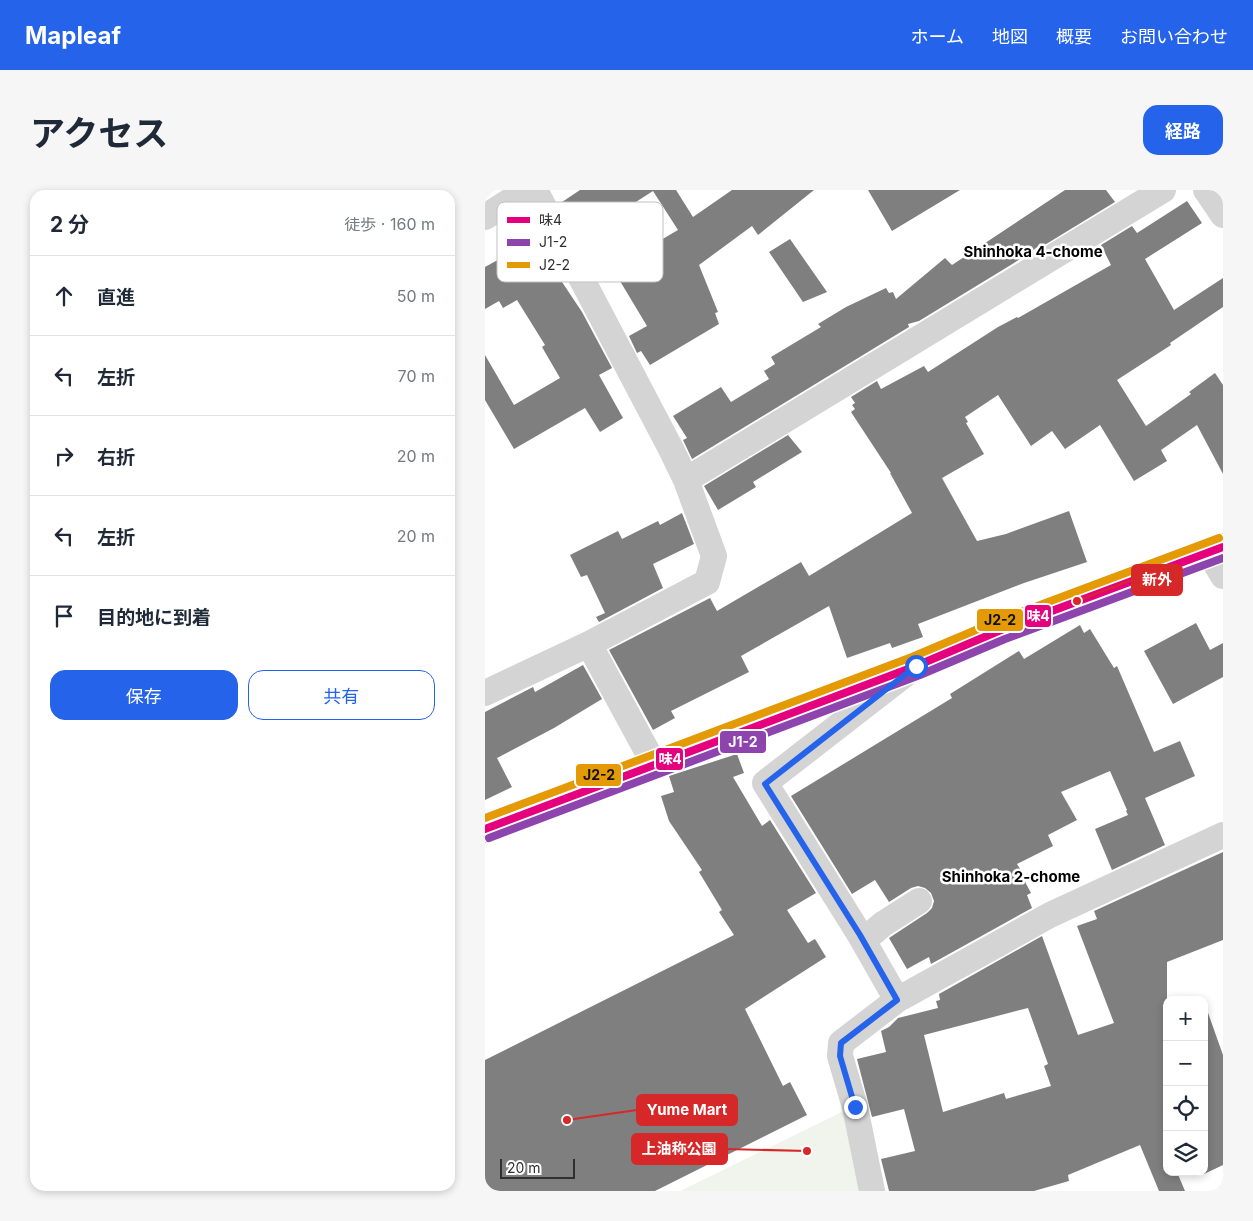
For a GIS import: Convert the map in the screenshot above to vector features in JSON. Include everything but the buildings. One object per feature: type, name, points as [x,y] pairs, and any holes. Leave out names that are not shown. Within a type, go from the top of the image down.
[{"type":"main road","points":[[485,829],[916,666],[1001,630],[1216,549]]},
{"type":"street","points":[[508,202],[527,190]]},
{"type":"street","points":[[535,190],[541,202]]},
{"type":"street","points":[[1205,190],[1223,215]]},
{"type":"street","points":[[686,480],[1152,193]]},
{"type":"street","points":[[485,217],[497,209]]},
{"type":"street","points":[[485,693],[589,644],[707,582],[714,556],[686,480],[664,434],[584,282]]},
{"type":"street","points":[[1216,549],[1223,576]]},
{"type":"street","points":[[589,644],[655,764]]},
{"type":"street","points":[[897,1000],[863,941],[765,784],[916,666]]},
{"type":"street","points":[[872,1191],[855,1107],[840,1056],[841,1043],[897,1000],[1049,915],[1223,835]]},
{"type":"street","points":[[863,941],[883,924],[919,901]]},
{"type":"shaded area","points":[[844,1111],[860,1191],[680,1191]]},
{"type":"transit line","name":"J2-2","points":[[485,818],[912,657],[997,621],[1219,538]]},
{"type":"transit line","name":"味4","points":[[485,829],[916,666],[1001,630],[1223,547]]},
{"type":"transit line","name":"J1-2","points":[[489,838],[920,675],[1005,639],[1223,558]]},
{"type":"place","name":"新外","points":[[1077,601]]},
{"type":"place","name":"Yume Mart","points":[[567,1120]]},
{"type":"place","name":"上油称公園","points":[[807,1151]]},
{"type":"district","name":"Shinhoka 4-chome","points":[[1033,251]]},
{"type":"district","name":"Shinhoka 2-chome","points":[[1011,876]]},
{"type":"route","points":[[855,1107],[840,1056],[841,1043],[897,1000],[860,935],[765,784],[916,666]]}]
